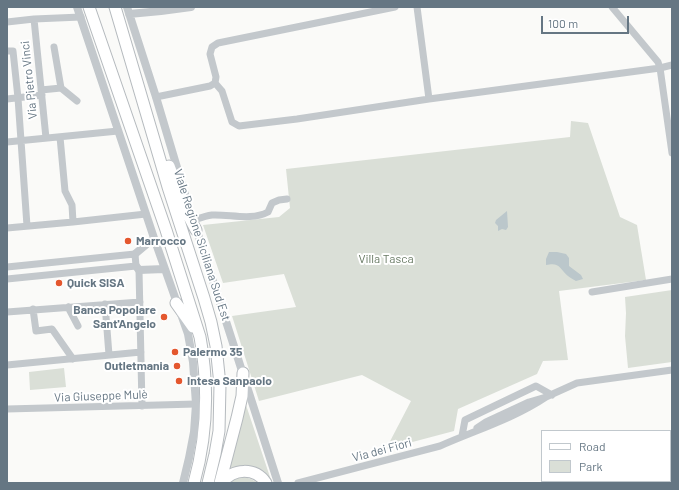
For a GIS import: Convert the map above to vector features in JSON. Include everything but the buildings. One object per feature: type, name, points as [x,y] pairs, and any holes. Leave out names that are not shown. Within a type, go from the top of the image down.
[{"type":"main road","points":[[89,7],[166,230],[200,337],[206,403],[202,447],[194,483]]},
{"type":"main road","name":"Viale Regione Siciliana Sud Est","points":[[115,7],[168,187],[204,298],[216,346],[220,385],[219,431],[216,454],[208,483]]},
{"type":"main road","points":[[153,133],[170,169],[186,211],[195,225]]},
{"type":"main road","points":[[176,303],[200,337]]},
{"type":"main road","points":[[221,483],[242,396],[243,373]]},
{"type":"main road","points":[[221,483],[230,475],[247,471],[264,479],[266,483]]},
{"type":"street","points":[[77,7],[164,269],[188,334],[193,362],[196,404],[194,432],[183,483]]},
{"type":"street","points":[[128,11],[161,11],[191,7]]},
{"type":"street","points":[[215,83],[216,77],[210,54],[212,47],[218,44],[396,7]]},
{"type":"street","points":[[417,7],[429,99]]},
{"type":"street","points":[[612,7],[658,62],[672,153]]},
{"type":"street","name":"Viale Regione Siciliana Sud Est","points":[[128,11],[278,483]]},
{"type":"street","points":[[7,22],[81,17]]},
{"type":"street","name":"Via Pietro Vinci","points":[[34,19],[46,138]]},
{"type":"street","points":[[54,47],[61,88],[77,101]]},
{"type":"street","points":[[7,51],[13,51],[18,98],[27,226]]},
{"type":"street","points":[[215,83],[222,91],[232,122],[239,126],[672,66]]},
{"type":"street","points":[[156,97],[210,86],[215,83]]},
{"type":"street","points":[[7,99],[18,98],[61,88]]},
{"type":"street","points":[[7,142],[118,131]]},
{"type":"street","points":[[60,137],[65,191],[72,205],[74,222]]},
{"type":"street","points":[[195,225],[204,216],[261,216],[268,212],[272,203],[287,199]]},
{"type":"street","points":[[7,228],[146,214]]},
{"type":"street","points":[[7,267],[135,254],[154,238]]},
{"type":"street","points":[[135,254],[138,268],[140,302],[142,406]]},
{"type":"street","points":[[7,279],[138,268],[164,269]]},
{"type":"street","points":[[592,292],[672,279]]},
{"type":"street","points":[[7,312],[140,302]]},
{"type":"street","points":[[105,304],[109,355]]},
{"type":"street","points":[[68,307],[78,326]]},
{"type":"street","points":[[33,309],[36,331],[52,329],[73,359]]},
{"type":"street","points":[[7,365],[141,352]]},
{"type":"street","name":"Via dei Fiori","points":[[298,483],[440,446],[471,433],[486,422],[529,402],[549,396],[577,383],[672,370]]},
{"type":"street","points":[[462,436],[465,420],[536,386],[549,396]]},
{"type":"street","name":"Via Giuseppe Mulè","points":[[7,409],[196,404]]},
{"type":"green space","name":"Villa Tasca","points":[[571,121],[588,123],[620,217],[637,225],[646,280],[559,291],[568,360],[543,361],[537,374],[458,409],[454,431],[386,449],[411,401],[362,375],[259,401],[232,316],[296,307],[284,274],[223,283],[203,225],[279,217],[290,208],[286,169],[570,137]]},
{"type":"green space","points":[[672,290],[672,362],[628,368],[625,336],[625,297]]},
{"type":"green space","points":[[64,368],[66,387],[30,390],[29,372]]},
{"type":"green space","points":[[244,399],[272,483],[267,477],[226,472]]},
{"type":"green space","points":[[241,476],[251,479],[258,483],[225,483]]},
{"type":"shaded area","points":[[507,211],[508,227],[506,230],[502,229],[498,231],[498,226],[495,223],[496,220]]},
{"type":"shaded area","points":[[549,252],[566,254],[569,258],[569,266],[581,275],[583,279],[576,281],[569,277],[559,266],[554,264],[546,265],[546,259]]},
{"type":"place","name":"Marrocco","points":[[128,241]]},
{"type":"place","name":"Quick SISA","points":[[59,283]]},
{"type":"place","name":"Banca Popolare Sant'Angelo","points":[[164,317]]},
{"type":"place","name":"Palermo 35","points":[[175,352]]},
{"type":"place","name":"Outletmania","points":[[177,366]]},
{"type":"place","name":"Intesa Sanpaolo","points":[[179,381]]}]
